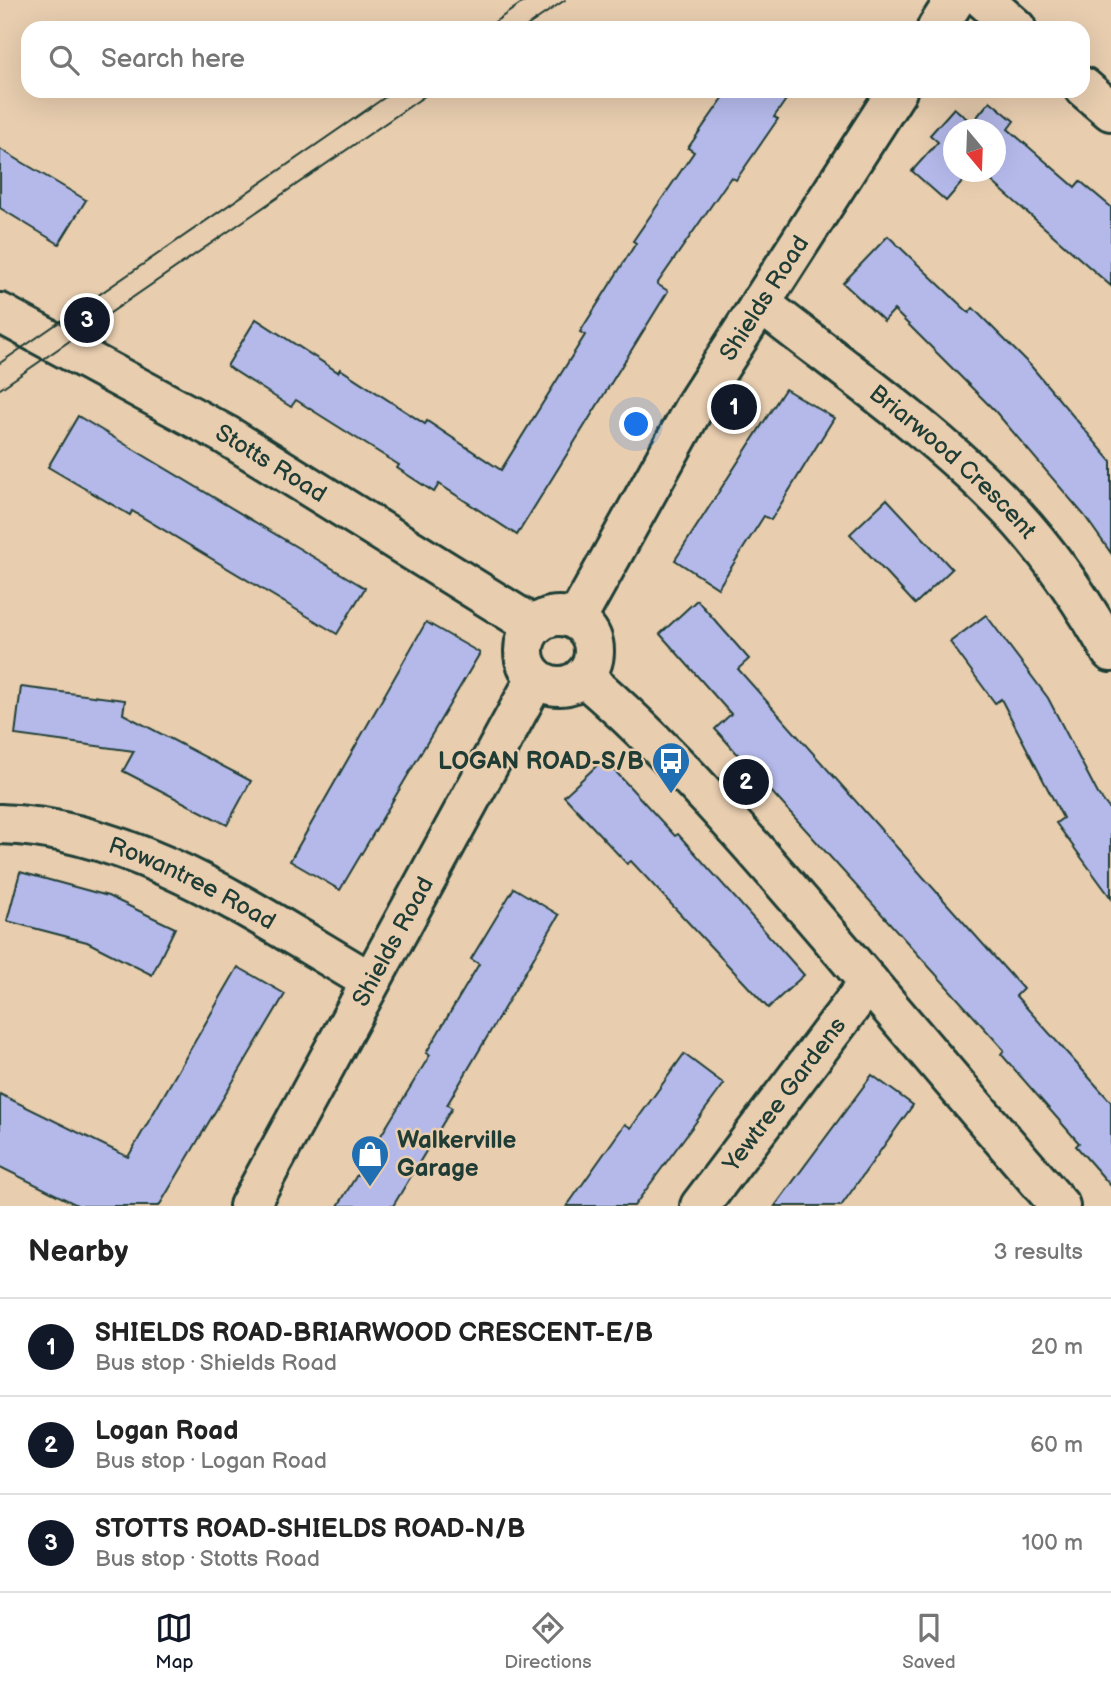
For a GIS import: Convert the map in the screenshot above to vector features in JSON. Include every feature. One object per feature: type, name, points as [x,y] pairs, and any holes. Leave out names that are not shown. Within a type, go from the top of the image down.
[{"type":"street","points":[[942,21],[956,0]]},
{"type":"street","points":[[984,0],[1008,21]]},
{"type":"street","points":[[1090,93],[1111,111]]},
{"type":"street","name":"Shields Road","points":[[576,620],[696,404],[892,98]]},
{"type":"street","name":"Briarwood Crescent","points":[[760,303],[961,462],[1000,501],[1072,590],[1111,652]]},
{"type":"street","name":"Stotts Road","points":[[0,313],[226,435],[534,626]]},
{"type":"street","points":[[556,616],[576,620],[589,633],[593,645],[590,666],[583,676],[575,682],[560,686],[536,678],[526,664],[524,649],[534,626],[556,616]]},
{"type":"street","points":[[583,676],[681,768],[869,982],[1060,1206]]},
{"type":"street","name":"Shields Road","points":[[249,1206],[536,678]]},
{"type":"street","name":"Rowantree Road","points":[[0,824],[85,838],[144,858],[190,878],[370,981]]},
{"type":"street","name":"Yewtree Gardens","points":[[700,1206],[869,982]]},
{"type":"building","points":[[723,98],[787,98],[774,117],[778,119],[736,180],[731,177],[657,284],[668,291],[517,535],[439,484],[434,492],[397,468],[399,465],[296,400],[291,407],[227,366],[256,319],[425,424],[427,421],[501,470],[585,335],[580,332],[636,243],[633,241],[694,152],[688,148]]},
{"type":"building","points":[[990,101],[1014,121],[1008,129],[1075,187],[1080,181],[1111,207],[1111,286],[992,182],[1006,182],[1006,119],[975,119]]},
{"type":"building","points":[[954,108],[967,119],[944,119]]},
{"type":"building","points":[[943,120],[943,182],[962,182],[946,201],[912,171],[938,142],[930,135]]},
{"type":"building","points":[[0,149],[86,200],[59,244],[0,208]]},
{"type":"building","points":[[888,236],[969,313],[973,308],[1031,366],[1111,461],[1111,553],[1084,515],[995,411],[894,310],[884,321],[843,283]]},
{"type":"building","points":[[785,389],[834,418],[771,520],[764,516],[718,588],[675,560]]},
{"type":"building","points":[[78,416],[365,588],[337,634],[132,511],[130,515],[48,467]]},
{"type":"building","points":[[887,499],[952,569],[915,604],[850,534]]},
{"type":"building","points":[[697,600],[749,659],[738,669],[1023,989],[1016,996],[1111,1102],[1111,1186],[1076,1146],[1079,1143],[1001,1054],[1004,1050],[715,729],[731,714],[660,634]]},
{"type":"building","points":[[986,615],[1048,698],[1098,794],[1111,811],[1111,898],[1056,823],[1063,818],[1001,699],[995,703],[950,642]]},
{"type":"building","points":[[426,622],[480,653],[340,890],[290,861]]},
{"type":"building","points":[[21,687],[125,700],[123,714],[251,781],[227,825],[123,771],[134,751],[15,735]]},
{"type":"building","points":[[604,759],[675,836],[678,834],[804,975],[768,1008],[631,861],[627,864],[564,796]]},
{"type":"building","points":[[20,872],[108,896],[175,928],[152,975],[87,942],[7,921]]},
{"type":"building","points":[[514,888],[559,915],[447,1105],[452,1108],[393,1206],[338,1206],[430,1055],[426,1053],[479,964],[471,959]]},
{"type":"building","points":[[238,967],[285,994],[159,1206],[79,1206],[0,1167],[0,1094],[128,1157]]},
{"type":"building","points":[[684,1054],[724,1084],[634,1206],[567,1206],[625,1124],[631,1128]]},
{"type":"building","points":[[872,1075],[913,1105],[841,1206],[775,1206]]},
{"type":"tram line","points":[[496,21],[526,0]]},
{"type":"tram line","points":[[534,21],[565,0]]},
{"type":"tram line","points":[[0,363],[384,98]]},
{"type":"tram line","points":[[0,389],[422,98]]},
{"type":"place","name":"STOTTS ROAD-SHIELDS ROAD-N/B","points":[[87,320]]},
{"type":"place","name":"SHIELDS ROAD-BRIARWOOD CRESCENT-E/B","points":[[734,407]]},
{"type":"place","name":"Logan Road","points":[[746,782]]},
{"type":"place","name":"LOGAN ROAD-S/B","points":[[671,795]]},
{"type":"place","name":"Walkerville Garage","points":[[370,1188]]}]
